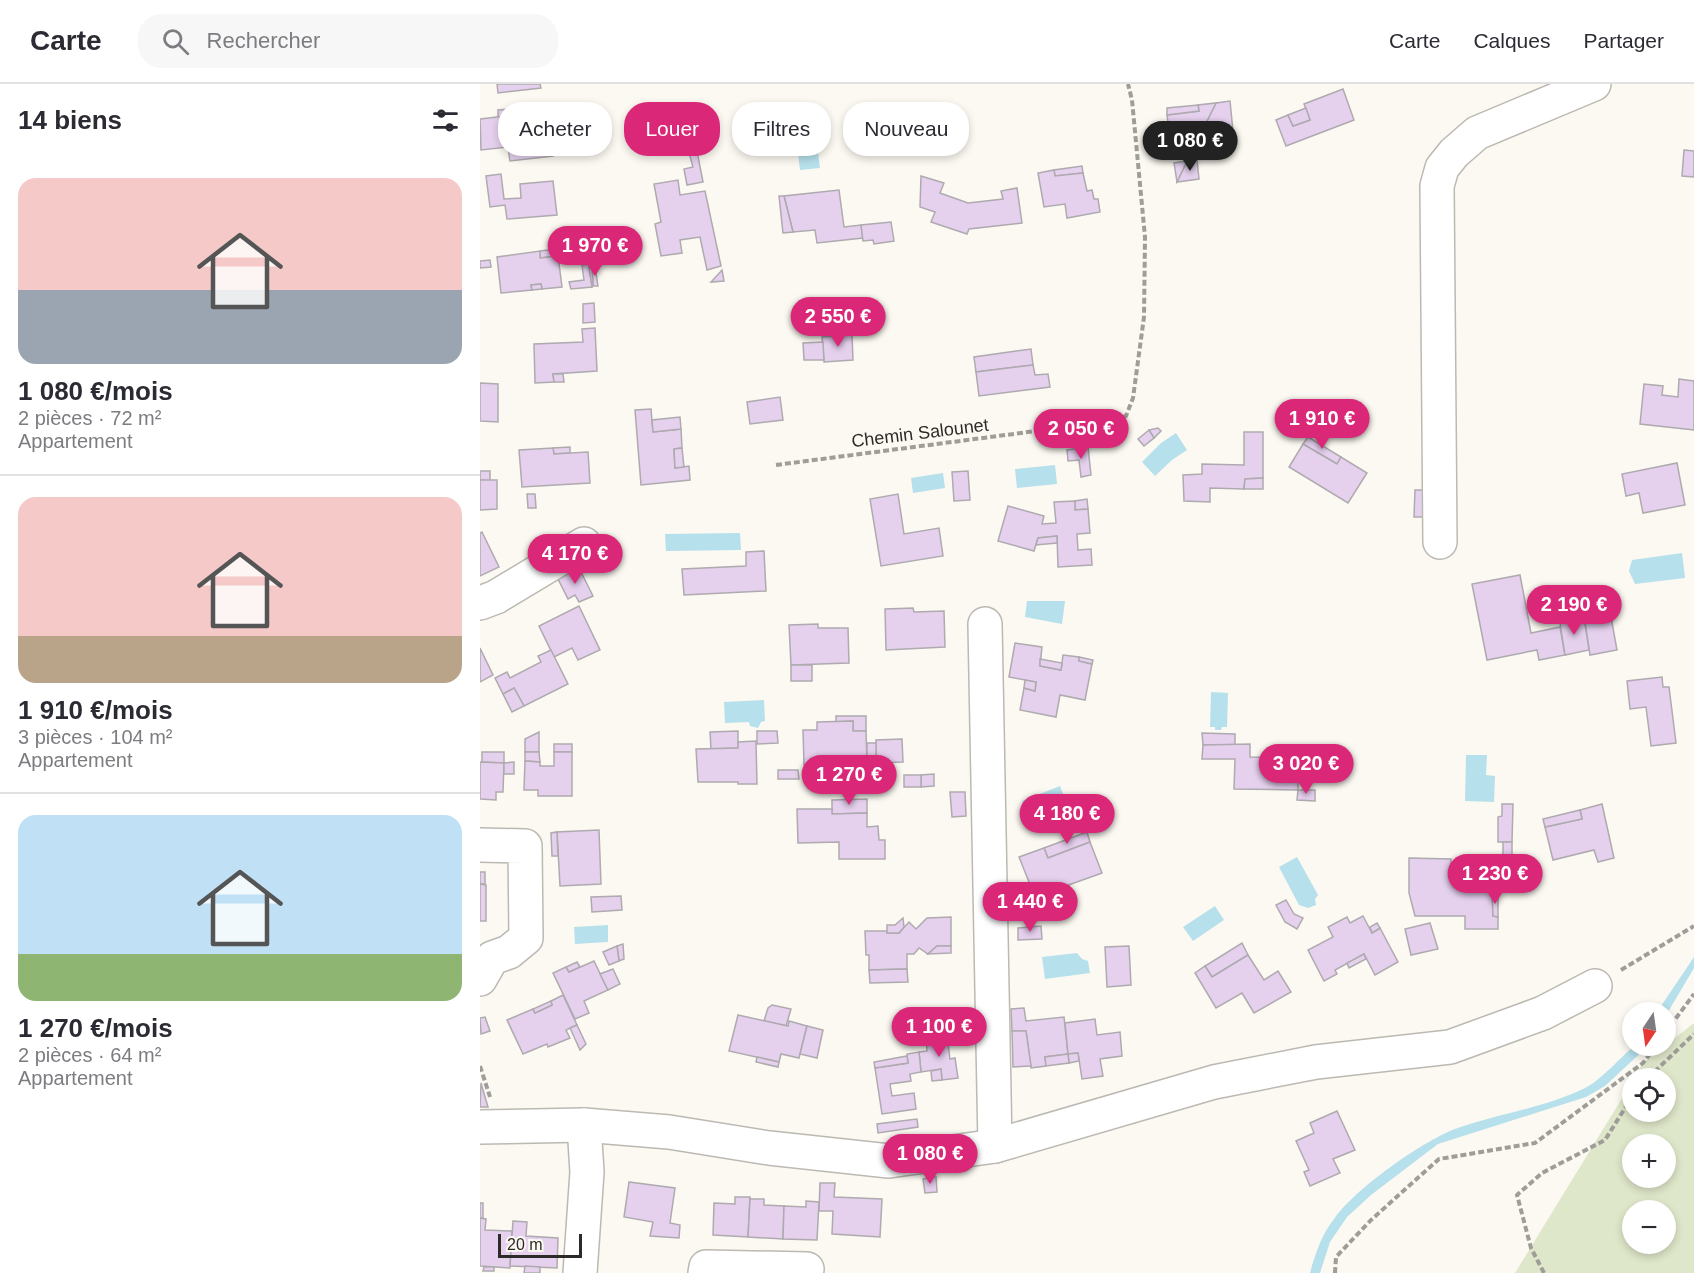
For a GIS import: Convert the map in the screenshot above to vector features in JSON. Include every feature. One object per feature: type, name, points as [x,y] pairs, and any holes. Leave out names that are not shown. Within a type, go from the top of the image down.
[{"type":"street","points":[[1440,542],[1437,186],[1442,168],[1454,153],[1477,133],[1594,84]]},
{"type":"street","points":[[480,603],[496,597],[584,544]]},
{"type":"street","points":[[985,624],[995,1146]]},
{"type":"street","points":[[480,845],[525,846],[526,938],[509,952],[492,958],[480,979]]},
{"type":"street","points":[[480,1127],[584,1125],[669,1132],[769,1148],[889,1161],[995,1146],[1214,1082],[1316,1062],[1450,1047],[1543,1013],[1594,986]]},
{"type":"street","points":[[580,1273],[587,1172],[584,1125]]},
{"type":"street","points":[[705,1273],[706,1267],[807,1269]]},
{"type":"path","name":"Chemin Salounet","points":[[776,465],[1094,424],[1126,416],[1133,398],[1144,317],[1145,237],[1132,100],[1128,84]]},
{"type":"path","points":[[1594,986],[1694,926]]},
{"type":"path","points":[[1676,1019],[1694,994]]},
{"type":"path","points":[[1658,1068],[1694,1034]]},
{"type":"path","points":[[1335,1273],[1336,1257],[1371,1220],[1439,1159],[1535,1143],[1643,1064],[1649,1056]]},
{"type":"path","points":[[1544,1273],[1531,1248],[1517,1195],[1542,1173],[1605,1140],[1622,1113]]},
{"type":"green space","points":[[1694,1023],[1694,1273],[1515,1273],[1622,1098],[1622,1122],[1676,1122],[1676,1068],[1640,1068],[1652,1056],[1676,1056],[1676,1037]]},
{"type":"water","points":[[798,156],[819,156],[820,168],[800,170]]},
{"type":"water","points":[[1176,433],[1187,450],[1155,476],[1142,462],[1161,443]]},
{"type":"water","points":[[1055,465],[1057,484],[1017,488],[1015,469]]},
{"type":"water","points":[[943,473],[945,488],[913,493],[911,478]]},
{"type":"water","points":[[740,533],[741,550],[666,551],[665,534]]},
{"type":"water","points":[[1682,553],[1685,578],[1635,584],[1629,571],[1632,560]]},
{"type":"water","points":[[1027,601],[1065,601],[1062,624],[1025,617]]},
{"type":"water","points":[[1211,692],[1228,693],[1227,727],[1222,727],[1221,730],[1210,727]]},
{"type":"water","points":[[764,700],[765,721],[761,722],[758,728],[750,726],[749,722],[725,723],[724,702]]},
{"type":"water","points":[[1466,755],[1487,755],[1486,775],[1495,776],[1494,802],[1465,801]]},
{"type":"water","points":[[1060,786],[1068,807],[1029,821],[1022,801]]},
{"type":"water","points":[[1297,857],[1318,895],[1315,899],[1316,905],[1308,908],[1299,905],[1279,867]]},
{"type":"water","points":[[1215,906],[1224,920],[1193,941],[1183,927]]},
{"type":"water","points":[[608,925],[608,942],[575,944],[574,927]]},
{"type":"water","points":[[1077,953],[1082,959],[1088,961],[1090,973],[1045,979],[1042,957]]},
{"type":"water","points":[[1694,957],[1694,968],[1674,1002],[1664,1002]]},
{"type":"water","points":[[1624,1056],[1637,1056],[1605,1086],[1586,1097],[1438,1144],[1371,1195],[1347,1217],[1330,1242],[1320,1273],[1310,1273],[1319,1244],[1334,1219],[1357,1194],[1407,1155],[1455,1129],[1553,1101],[1591,1085]]},
{"type":"building","points":[[497,84],[540,84],[541,88],[498,93]]},
{"type":"building","points":[[1343,89],[1354,120],[1286,146],[1276,120],[1288,115],[1293,126],[1310,120],[1304,104]]},
{"type":"building","points":[[1230,101],[1234,141],[1195,145],[1216,103]]},
{"type":"building","points":[[1216,103],[1195,145],[1171,147],[1167,115],[1199,111],[1198,105]]},
{"type":"building","points":[[1198,105],[1199,111],[1167,115],[1167,108]]},
{"type":"building","points":[[1306,108],[1310,120],[1293,126],[1288,115]]},
{"type":"building","points":[[498,117],[498,148],[481,150],[480,119]]},
{"type":"building","points":[[1684,150],[1694,151],[1694,177],[1682,176]]},
{"type":"building","points":[[509,156],[553,156],[510,161]]},
{"type":"building","points":[[690,156],[698,156],[703,182],[687,185],[684,169],[693,167]]},
{"type":"building","points":[[1197,160],[1199,179],[1177,182],[1187,161]]},
{"type":"building","points":[[1187,161],[1177,182],[1174,163]]},
{"type":"building","points":[[1082,166],[1083,173],[1055,176],[1054,170]]},
{"type":"building","points":[[1054,170],[1055,176],[1083,173],[1087,191],[1092,190],[1094,199],[1098,199],[1100,212],[1067,218],[1065,204],[1044,207],[1038,173]]},
{"type":"building","points":[[501,174],[504,199],[521,198],[520,184],[553,181],[557,215],[507,219],[505,205],[490,207],[486,176]]},
{"type":"building","points":[[921,176],[944,183],[940,193],[968,203],[1003,199],[1001,191],[1017,188],[1022,223],[969,229],[967,234],[931,222],[935,212],[920,207]]},
{"type":"building","points":[[678,180],[680,195],[705,191],[721,266],[707,270],[700,237],[680,240],[682,253],[661,256],[655,224],[661,222],[654,184]]},
{"type":"building","points":[[839,190],[844,227],[861,225],[863,238],[817,243],[815,230],[793,232],[784,196]]},
{"type":"building","points":[[779,196],[784,196],[793,232],[783,233]]},
{"type":"building","points":[[891,222],[894,241],[874,244],[873,240],[863,241],[861,225]]},
{"type":"building","points":[[557,249],[558,256],[540,258],[540,251]]},
{"type":"building","points":[[540,251],[540,258],[558,256],[562,287],[542,289],[541,284],[531,285],[532,290],[501,293],[497,257]]},
{"type":"building","points":[[490,260],[491,267],[480,268],[480,261]]},
{"type":"building","points":[[589,264],[592,287],[571,289],[569,282],[584,280],[582,265]]},
{"type":"building","points":[[595,266],[598,286],[593,286],[592,267]]},
{"type":"building","points":[[589,267],[592,267],[592,287]]},
{"type":"building","points":[[722,270],[724,281],[711,282]]},
{"type":"building","points":[[541,284],[542,289],[532,290],[531,285]]},
{"type":"building","points":[[594,303],[595,322],[583,323],[583,304]]},
{"type":"building","points":[[595,328],[597,371],[553,374],[554,382],[535,383],[534,344],[583,342],[582,329]]},
{"type":"building","points":[[852,335],[853,360],[824,362],[822,337]]},
{"type":"building","points":[[823,342],[824,360],[804,360],[803,343]]},
{"type":"building","points":[[1031,349],[1033,365],[976,372],[974,357]]},
{"type":"building","points":[[1033,365],[1035,375],[1048,374],[1050,387],[979,396],[976,372]]},
{"type":"building","points":[[553,374],[563,374],[564,382],[554,382]]},
{"type":"building","points":[[1679,379],[1694,381],[1694,430],[1640,424],[1644,384],[1663,386],[1662,395],[1678,397]]},
{"type":"building","points":[[480,383],[498,384],[498,422],[480,421]]},
{"type":"building","points":[[780,397],[783,420],[750,424],[747,402]]},
{"type":"building","points":[[651,409],[653,432],[681,429],[682,448],[674,449],[675,468],[689,466],[690,480],[641,485],[635,410]]},
{"type":"building","points":[[680,417],[681,429],[653,432],[652,420]]},
{"type":"building","points":[[1158,428],[1161,431],[1154,438],[1149,430]]},
{"type":"building","points":[[1149,430],[1154,438],[1144,446],[1138,439]]},
{"type":"building","points":[[1244,432],[1263,432],[1263,478],[1245,479],[1244,489],[1210,488],[1210,502],[1184,501],[1183,475],[1202,474],[1202,464],[1244,465]]},
{"type":"building","points":[[1308,437],[1341,457],[1337,464],[1303,444]]},
{"type":"building","points":[[1303,444],[1337,464],[1341,457],[1367,473],[1348,503],[1289,467]]},
{"type":"building","points":[[570,447],[570,453],[554,454],[553,448]]},
{"type":"building","points":[[1088,447],[1091,475],[1081,477],[1079,460],[1068,461],[1067,450]]},
{"type":"building","points":[[553,448],[554,454],[588,452],[590,483],[522,487],[519,450]]},
{"type":"building","points":[[682,448],[684,467],[675,468],[674,449]]},
{"type":"building","points":[[1677,463],[1685,505],[1643,513],[1639,493],[1626,496],[1622,474]]},
{"type":"building","points":[[480,471],[490,471],[490,481],[480,480]]},
{"type":"building","points":[[968,471],[970,500],[954,501],[952,472]]},
{"type":"building","points":[[1263,478],[1263,489],[1244,489],[1245,479]]},
{"type":"building","points":[[480,480],[497,480],[497,509],[480,510]]},
{"type":"building","points":[[1415,490],[1428,490],[1427,517],[1414,517]]},
{"type":"building","points":[[527,494],[535,494],[536,508],[528,508]]},
{"type":"building","points":[[898,494],[904,534],[939,528],[943,556],[881,566],[870,499]]},
{"type":"building","points":[[1087,499],[1088,509],[1075,510],[1075,501]]},
{"type":"building","points":[[1075,501],[1075,510],[1088,509],[1090,533],[1077,534],[1078,550],[1091,549],[1092,565],[1058,567],[1057,536],[1038,538],[1034,551],[998,541],[1008,506],[1044,516],[1042,524],[1056,523],[1054,502]]},
{"type":"building","points":[[482,532],[499,567],[480,576],[480,533]]},
{"type":"building","points":[[1057,536],[1057,543],[1036,545],[1038,538]]},
{"type":"building","points":[[764,551],[766,591],[684,595],[682,569],[746,566],[746,552]]},
{"type":"building","points":[[578,566],[593,596],[579,602],[575,595],[568,599],[557,577]]},
{"type":"building","points":[[1520,575],[1531,633],[1560,627],[1565,655],[1539,660],[1537,650],[1487,660],[1472,584]]},
{"type":"building","points":[[579,606],[600,650],[578,660],[572,648],[554,657],[539,626]]},
{"type":"building","points":[[913,608],[914,612],[944,611],[945,647],[886,650],[885,609]]},
{"type":"building","points":[[1611,617],[1617,650],[1590,655],[1585,622]]},
{"type":"building","points":[[1584,618],[1589,650],[1565,655],[1560,623]]},
{"type":"building","points":[[818,624],[818,628],[848,628],[849,663],[791,665],[789,625]]},
{"type":"building","points":[[1015,643],[1042,647],[1040,666],[1061,670],[1063,655],[1079,657],[1079,661],[1092,664],[1085,700],[1060,695],[1056,717],[1020,710],[1024,688],[1035,691],[1036,682],[1009,677]]},
{"type":"building","points":[[480,648],[493,675],[480,682]]},
{"type":"building","points":[[551,650],[568,684],[524,706],[514,688],[503,694],[495,678],[507,672],[510,678],[541,662],[538,656]]},
{"type":"building","points":[[1079,657],[1093,660],[1092,664],[1079,661]]},
{"type":"building","points":[[1040,659],[1062,663],[1061,670],[1040,666]]},
{"type":"building","points":[[791,665],[812,665],[812,681],[791,681]]},
{"type":"building","points":[[1662,677],[1663,687],[1669,687],[1676,743],[1651,746],[1646,707],[1630,709],[1627,681]]},
{"type":"building","points":[[1025,680],[1036,682],[1035,691],[1024,688]]},
{"type":"building","points":[[514,688],[524,706],[512,712],[503,694]]},
{"type":"building","points":[[836,716],[866,716],[866,731],[853,731],[853,721],[836,722]]},
{"type":"building","points":[[853,721],[853,731],[866,731],[867,764],[804,765],[803,730],[817,730],[817,722]]},
{"type":"building","points":[[738,731],[738,748],[711,749],[710,732]]},
{"type":"building","points":[[757,731],[777,731],[778,743],[757,744]]},
{"type":"building","points":[[539,732],[539,752],[525,752],[525,739]]},
{"type":"building","points":[[1202,733],[1235,734],[1235,745],[1203,745]]},
{"type":"building","points":[[902,739],[903,762],[876,763],[876,740]]},
{"type":"building","points":[[756,741],[757,784],[698,782],[696,749],[738,748],[738,742]]},
{"type":"building","points":[[867,743],[876,743],[876,759],[867,759]]},
{"type":"building","points":[[554,744],[572,744],[572,752],[554,752]]},
{"type":"building","points":[[1250,744],[1250,757],[1298,758],[1298,790],[1234,789],[1235,759],[1202,759],[1203,745]]},
{"type":"building","points":[[482,752],[504,752],[504,763],[482,762]]},
{"type":"building","points":[[525,752],[539,752],[540,762],[525,761]]},
{"type":"building","points":[[554,752],[572,752],[572,796],[538,796],[538,790],[524,790],[525,761],[540,762],[540,766],[554,766]]},
{"type":"building","points":[[480,762],[504,763],[503,792],[496,792],[496,800],[480,799]]},
{"type":"building","points":[[514,762],[514,774],[504,774],[504,763]]},
{"type":"building","points":[[778,770],[798,770],[799,779],[778,779]]},
{"type":"building","points":[[934,774],[934,786],[921,787],[921,775]]},
{"type":"building","points":[[904,775],[921,775],[921,787],[904,787]]},
{"type":"building","points":[[1298,790],[1315,790],[1315,801],[1297,800]]},
{"type":"building","points":[[950,792],[965,792],[966,816],[952,817]]},
{"type":"building","points":[[867,799],[867,813],[832,814],[832,800]]},
{"type":"building","points":[[1502,804],[1513,804],[1512,842],[1498,842],[1498,817],[1502,816]]},
{"type":"building","points":[[1602,804],[1614,858],[1598,862],[1594,850],[1553,860],[1545,827],[1582,819],[1580,810]]},
{"type":"building","points":[[797,809],[832,809],[832,814],[867,813],[867,827],[878,826],[879,840],[885,840],[885,859],[839,859],[839,842],[798,843]]},
{"type":"building","points":[[1580,810],[1582,819],[1545,827],[1543,819]]},
{"type":"building","points":[[599,830],[601,884],[560,886],[557,832]]},
{"type":"building","points":[[557,832],[558,856],[552,856],[551,833]]},
{"type":"building","points":[[1087,832],[1090,842],[1048,858],[1044,848]]},
{"type":"building","points":[[1090,842],[1102,873],[1035,897],[1019,857],[1044,848],[1048,858]]},
{"type":"building","points":[[1503,842],[1512,842],[1512,860],[1503,861]]},
{"type":"building","points":[[1409,858],[1451,859],[1451,879],[1493,881],[1493,916],[1498,917],[1498,929],[1465,929],[1465,916],[1415,916],[1409,893]]},
{"type":"building","points":[[480,872],[485,872],[485,884],[480,884]]},
{"type":"building","points":[[1467,872],[1493,873],[1493,881],[1467,880]]},
{"type":"building","points":[[480,884],[486,885],[486,921],[480,921]]},
{"type":"building","points":[[1060,888],[1065,904],[1041,913],[1035,897]]},
{"type":"building","points":[[1492,895],[1498,895],[1498,917],[1493,916]]},
{"type":"building","points":[[621,896],[622,910],[592,912],[591,897]]},
{"type":"building","points":[[1286,900],[1294,914],[1303,918],[1297,929],[1285,922],[1276,905]]},
{"type":"building","points":[[1363,916],[1372,933],[1380,928],[1398,962],[1375,975],[1364,954],[1335,970],[1337,974],[1324,981],[1308,950],[1333,937],[1328,927],[1347,917],[1350,923]]},
{"type":"building","points":[[951,917],[951,946],[937,946],[928,954],[919,948],[914,954],[907,954],[907,969],[869,970],[865,931],[899,933],[909,922],[916,929],[927,918]]},
{"type":"building","points":[[903,918],[904,927],[899,933],[887,933],[887,925],[895,925]]},
{"type":"building","points":[[1377,923],[1380,928],[1372,933],[1370,927]]},
{"type":"building","points":[[1430,923],[1438,949],[1411,955],[1405,929]]},
{"type":"building","points":[[1041,926],[1042,939],[1018,940],[1018,928]]},
{"type":"building","points":[[1242,943],[1248,955],[1212,977],[1205,966]]},
{"type":"building","points":[[623,944],[624,959],[619,961],[617,946]]},
{"type":"building","points":[[617,946],[619,961],[609,965],[603,952]]},
{"type":"building","points":[[937,946],[951,946],[951,953],[928,954]]},
{"type":"building","points":[[1129,946],[1131,985],[1107,987],[1105,947]]},
{"type":"building","points":[[1364,954],[1366,959],[1349,968],[1347,963]]},
{"type":"building","points":[[1248,955],[1264,980],[1278,971],[1291,992],[1254,1013],[1242,993],[1216,1008],[1195,973],[1205,966],[1212,977]]},
{"type":"building","points":[[594,961],[608,990],[584,1001],[589,1013],[575,1019],[553,973],[566,967],[569,972]]},
{"type":"building","points":[[577,962],[580,967],[569,972],[566,967]]},
{"type":"building","points":[[613,969],[620,984],[608,990],[600,974]]},
{"type":"building","points":[[907,969],[908,982],[870,983],[869,970]]},
{"type":"building","points":[[563,995],[577,1025],[566,1030],[570,1038],[523,1054],[507,1020],[533,1009],[535,1013],[552,1005],[551,1001]]},
{"type":"building","points":[[551,1001],[552,1005],[535,1013],[533,1009]]},
{"type":"building","points":[[772,1005],[791,1009],[786,1026],[764,1021],[768,1008]]},
{"type":"building","points":[[1024,1008],[1026,1021],[1064,1017],[1068,1054],[1045,1057],[1046,1066],[1031,1068],[1026,1031],[1012,1031],[1011,1009]]},
{"type":"building","points":[[738,1015],[788,1026],[789,1021],[807,1026],[799,1058],[781,1054],[779,1062],[729,1051]]},
{"type":"building","points":[[485,1017],[490,1031],[481,1034],[480,1018]]},
{"type":"building","points":[[1095,1019],[1097,1035],[1120,1032],[1122,1056],[1100,1059],[1103,1076],[1082,1079],[1078,1053],[1068,1054],[1065,1023]]},
{"type":"building","points":[[577,1025],[586,1044],[580,1050],[570,1028]]},
{"type":"building","points":[[807,1026],[823,1030],[817,1058],[800,1054]]},
{"type":"building","points":[[1012,1031],[1026,1031],[1031,1066],[1013,1067]]},
{"type":"building","points":[[947,1036],[950,1059],[955,1058],[958,1078],[942,1080],[941,1069],[921,1072],[919,1052],[927,1051],[926,1038]]},
{"type":"building","points":[[919,1052],[921,1072],[910,1074],[911,1081],[890,1084],[892,1096],[914,1093],[916,1109],[882,1114],[875,1068],[908,1063],[907,1054]]},
{"type":"building","points":[[1078,1053],[1079,1061],[1069,1063],[1068,1054]]},
{"type":"building","points":[[1068,1054],[1069,1063],[1046,1066],[1045,1057]]},
{"type":"building","points":[[907,1056],[908,1063],[875,1068],[874,1062]]},
{"type":"building","points":[[757,1057],[779,1062],[778,1067],[756,1062]]},
{"type":"building","points":[[941,1069],[942,1080],[932,1081],[931,1071]]},
{"type":"building","points":[[481,1083],[488,1107],[480,1107]]},
{"type":"building","points":[[1337,1111],[1355,1150],[1333,1159],[1340,1173],[1310,1186],[1304,1172],[1309,1170],[1296,1141],[1314,1133],[1310,1123]]},
{"type":"building","points":[[917,1119],[918,1127],[878,1133],[877,1124]]},
{"type":"building","points":[[936,1177],[937,1192],[925,1193],[923,1179]]},
{"type":"building","points":[[629,1182],[675,1188],[670,1223],[680,1225],[679,1238],[650,1236],[653,1222],[624,1217]]},
{"type":"building","points":[[820,1183],[835,1183],[834,1197],[882,1199],[880,1237],[832,1234],[833,1211],[819,1211]]},
{"type":"building","points":[[735,1197],[750,1197],[748,1237],[713,1235],[714,1203],[735,1204]]},
{"type":"building","points":[[750,1199],[764,1199],[764,1205],[784,1206],[783,1239],[748,1237]]},
{"type":"building","points":[[806,1201],[819,1202],[817,1240],[783,1239],[784,1206],[806,1207]]},
{"type":"building","points":[[480,1203],[483,1203],[483,1218],[480,1218]]},
{"type":"building","points":[[480,1218],[486,1219],[485,1230],[512,1231],[510,1268],[480,1266]]},
{"type":"building","points":[[513,1221],[527,1222],[526,1236],[558,1238],[557,1268],[510,1266]]},
{"type":"building","points":[[525,1266],[540,1267],[540,1273],[524,1273]]},
{"type":"building","points":[[484,1267],[494,1267],[494,1271],[483,1271]]}]
